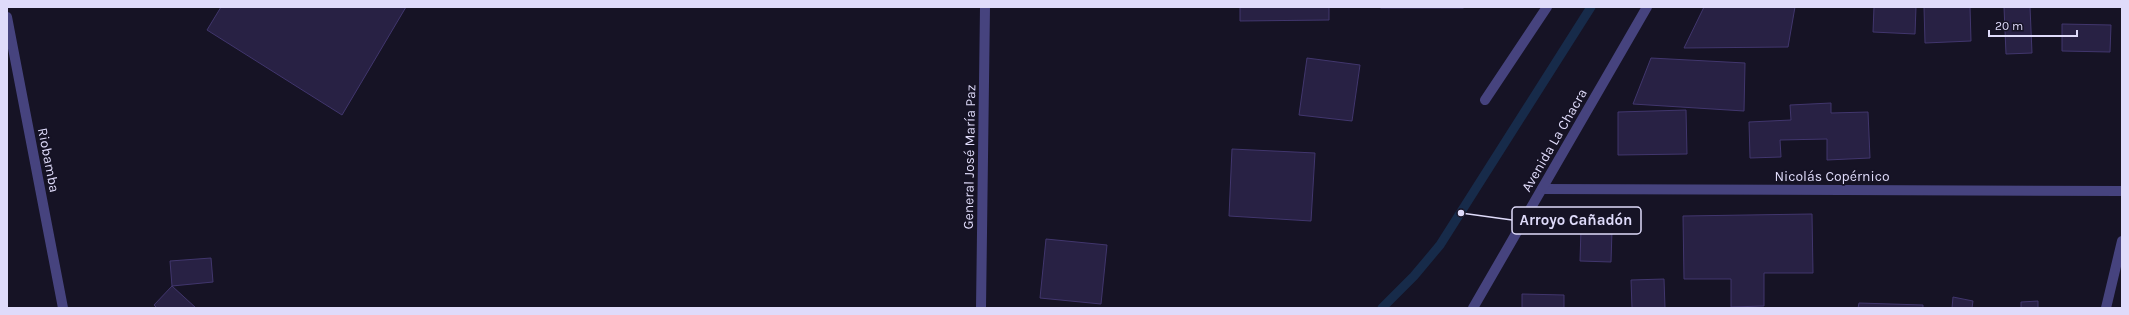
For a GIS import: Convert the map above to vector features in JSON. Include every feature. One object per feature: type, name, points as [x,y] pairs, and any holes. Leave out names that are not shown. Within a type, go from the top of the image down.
[{"type":"street","name":"General José María Paz","points":[[981,308],[985,7]]},
{"type":"street","points":[[1485,100],[1547,7]]},
{"type":"street","name":"Avenida La Chacra","points":[[1474,308],[1647,7]]},
{"type":"street","name":"Riobamba","points":[[7,17],[63,308]]},
{"type":"street","name":"Nicolás Copérnico","points":[[1542,188],[2122,191]]},
{"type":"street","points":[[2106,308],[2122,241]]},
{"type":"building","points":[[221,7],[406,7],[342,115],[207,30]]},
{"type":"building","points":[[1240,7],[1329,7],[1329,20],[1240,21]]},
{"type":"building","points":[[1463,7],[1463,8],[1381,8]]},
{"type":"building","points":[[1704,7],[1795,7],[1788,47],[1684,48]]},
{"type":"building","points":[[1874,7],[1916,7],[1915,34],[1873,32]]},
{"type":"building","points":[[1924,7],[1970,7],[1971,41],[1925,43]]},
{"type":"building","points":[[2004,7],[2030,7],[2032,53],[2006,54]]},
{"type":"building","points":[[2062,24],[2111,25],[2110,52],[2062,51]]},
{"type":"building","points":[[1307,58],[1360,65],[1352,121],[1299,115]]},
{"type":"building","points":[[1651,58],[1745,63],[1744,111],[1633,104]]},
{"type":"building","points":[[1831,103],[1831,113],[1868,112],[1870,158],[1827,160],[1827,139],[1780,140],[1781,157],[1750,158],[1749,122],[1791,120],[1790,105]]},
{"type":"building","points":[[1686,110],[1687,154],[1618,155],[1618,112]]},
{"type":"building","points":[[1232,149],[1315,153],[1311,221],[1229,216]]},
{"type":"building","points":[[1812,214],[1813,273],[1764,273],[1764,306],[1731,307],[1731,279],[1684,279],[1683,216]]},
{"type":"building","points":[[1581,229],[1612,230],[1611,262],[1580,261]]},
{"type":"building","points":[[1046,239],[1107,245],[1101,304],[1040,298]]},
{"type":"building","points":[[211,258],[213,282],[172,286],[170,261]]},
{"type":"building","points":[[1664,279],[1665,308],[1632,308],[1631,280]]},
{"type":"building","points":[[172,286],[196,308],[157,308],[154,305]]},
{"type":"building","points":[[1522,294],[1564,295],[1564,308],[1522,308]]},
{"type":"building","points":[[1953,297],[1973,301],[1972,308],[1952,308]]},
{"type":"building","points":[[2038,301],[2038,308],[2021,308],[2021,302]]},
{"type":"building","points":[[1859,303],[1923,305],[1923,308],[1858,308]]},
{"type":"waterway","points":[[1382,308],[1414,276],[1440,245],[1591,7]]},
{"type":"place","name":"Arroyo Cañadón","points":[[1461,213]]}]
